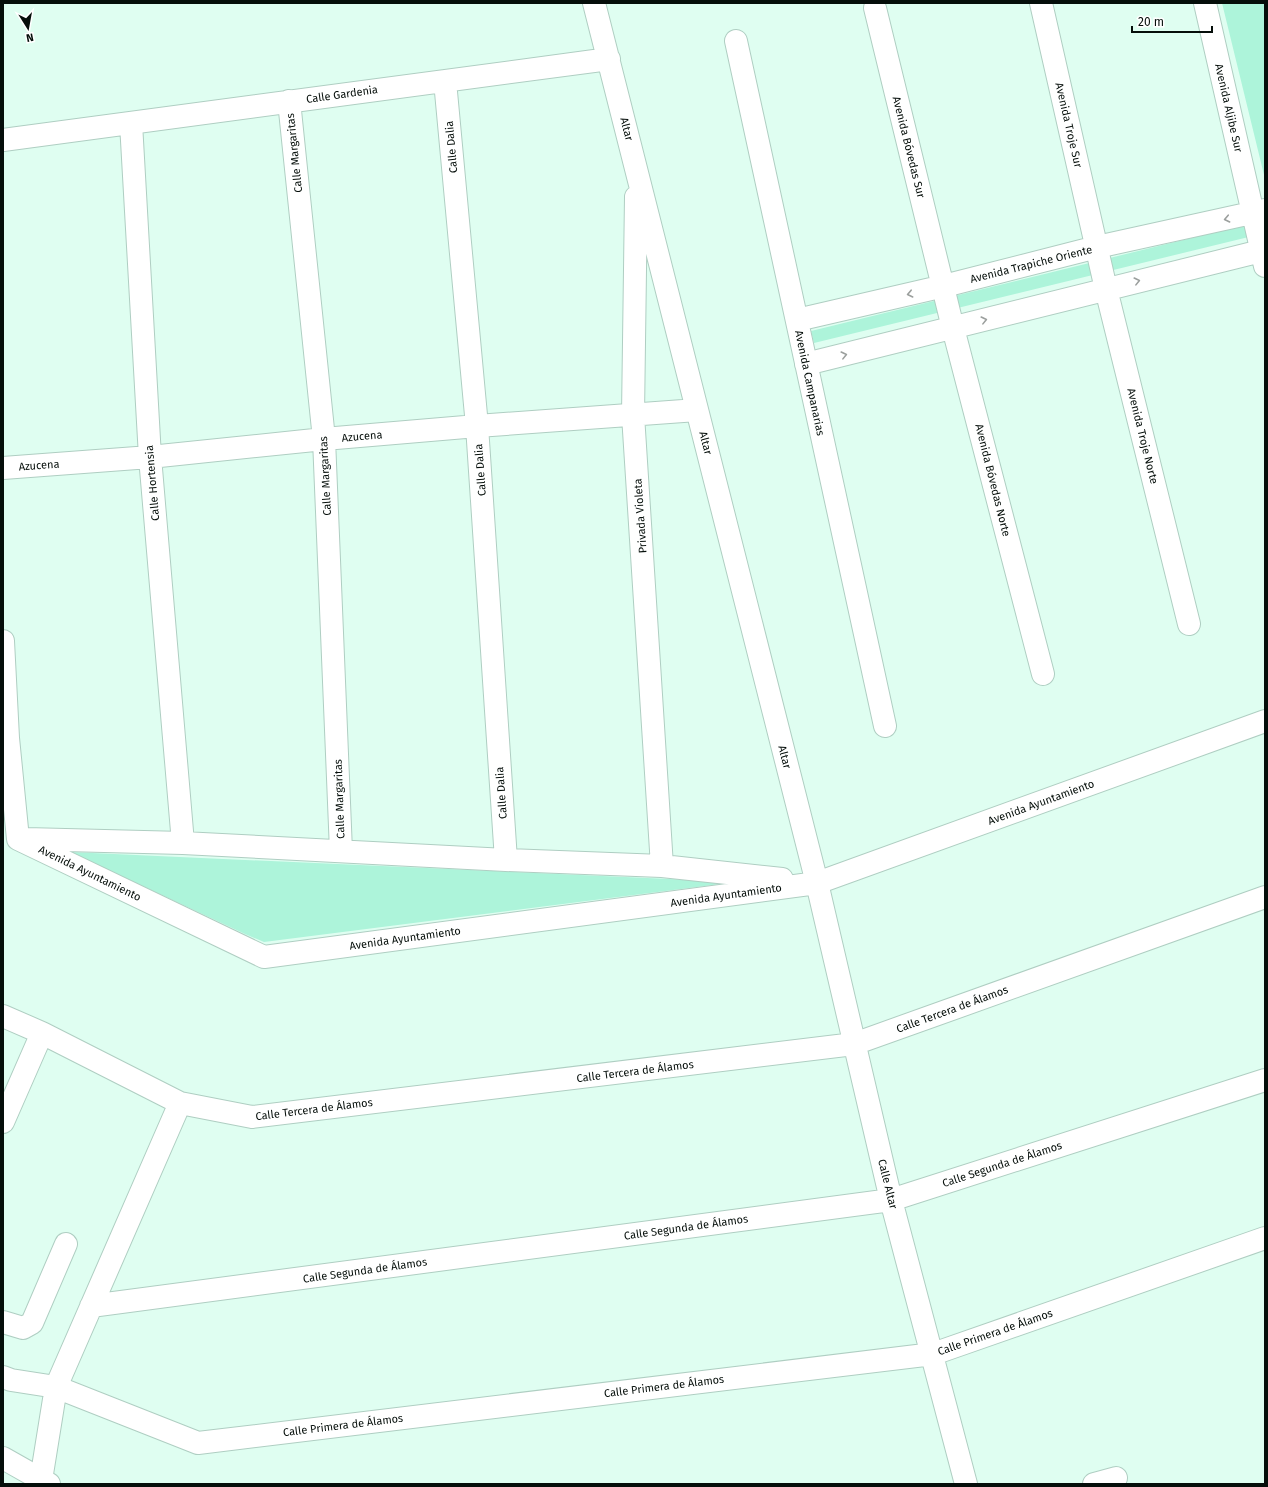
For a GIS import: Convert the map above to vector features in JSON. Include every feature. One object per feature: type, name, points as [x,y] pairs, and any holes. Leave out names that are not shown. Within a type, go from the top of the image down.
[{"type":"street","name":"Altar","points":[[594,3],[817,883]]},
{"type":"street","name":"Avenida Troje Sur","points":[[1041,3],[1098,247]]},
{"type":"street","name":"Avenida Aljibe Sur","points":[[1205,3],[1259,212],[1264,255]]},
{"type":"street","name":"Avenida Bóvedas Sur","points":[[875,8],[944,286]]},
{"type":"street","name":"Avenida Campanarias","points":[[736,41],[885,726]]},
{"type":"street","name":"Calle Gardenia","points":[[3,140],[609,59]]},
{"type":"street","name":"Calle Dalia","points":[[445,81],[477,426],[506,860]]},
{"type":"street","name":"Calle Margaritas","points":[[289,101],[324,439],[342,851]]},
{"type":"street","name":"Calle Hortensia","points":[[131,123],[150,457],[183,842]]},
{"type":"street","name":"Privada Violeta","points":[[636,165],[633,415],[662,866]]},
{"type":"street","name":"Avenida Trapiche Oriente","points":[[797,320],[944,286],[1098,247],[1259,212]]},
{"type":"street","name":"Avenida Troje Norte","points":[[1098,247],[1106,289],[1189,624]]},
{"type":"street","points":[[806,364],[1106,289],[1264,255]]},
{"type":"street","name":"Avenida Bóvedas Norte","points":[[944,286],[953,328],[1043,674]]},
{"type":"street","name":"Azucena","points":[[3,468],[150,457],[324,439],[477,426],[698,410]]},
{"type":"street","points":[[3,641],[10,836]]},
{"type":"street","name":"Avenida Ayuntamiento","points":[[10,836],[264,957],[817,883],[1265,721]]},
{"type":"street","name":"Avenida Ayuntamiento","points":[[10,836],[183,842],[506,860],[662,866],[817,883]]},
{"type":"street","name":"Calle Altar","points":[[817,883],[891,1200],[933,1354],[966,1484]]},
{"type":"street","name":"Calle Tercera de Álamos","points":[[3,1016],[42,1033],[180,1103],[252,1117],[854,1044],[1265,897]]},
{"type":"street","points":[[3,1122],[42,1033]]},
{"type":"street","name":"Calle Segunda de Álamos","points":[[91,1306],[891,1200],[1265,1080]]},
{"type":"street","points":[[3,1458],[45,1482],[56,1387],[180,1103]]},
{"type":"street","name":"Calle Primera de Álamos","points":[[3,1377],[10,1380],[56,1387],[198,1443],[933,1354],[1265,1238]]},
{"type":"street","points":[[3,1322],[23,1328],[32,1323],[66,1244]]},
{"type":"street","points":[[1094,1484],[1116,1478]]},
{"type":"green space","points":[[1222,3],[1265,3],[1265,179]]},
{"type":"green space","points":[[1265,220],[1265,233],[814,343],[811,331]]},
{"type":"green space","points":[[70,852],[736,882],[264,942]]}]
